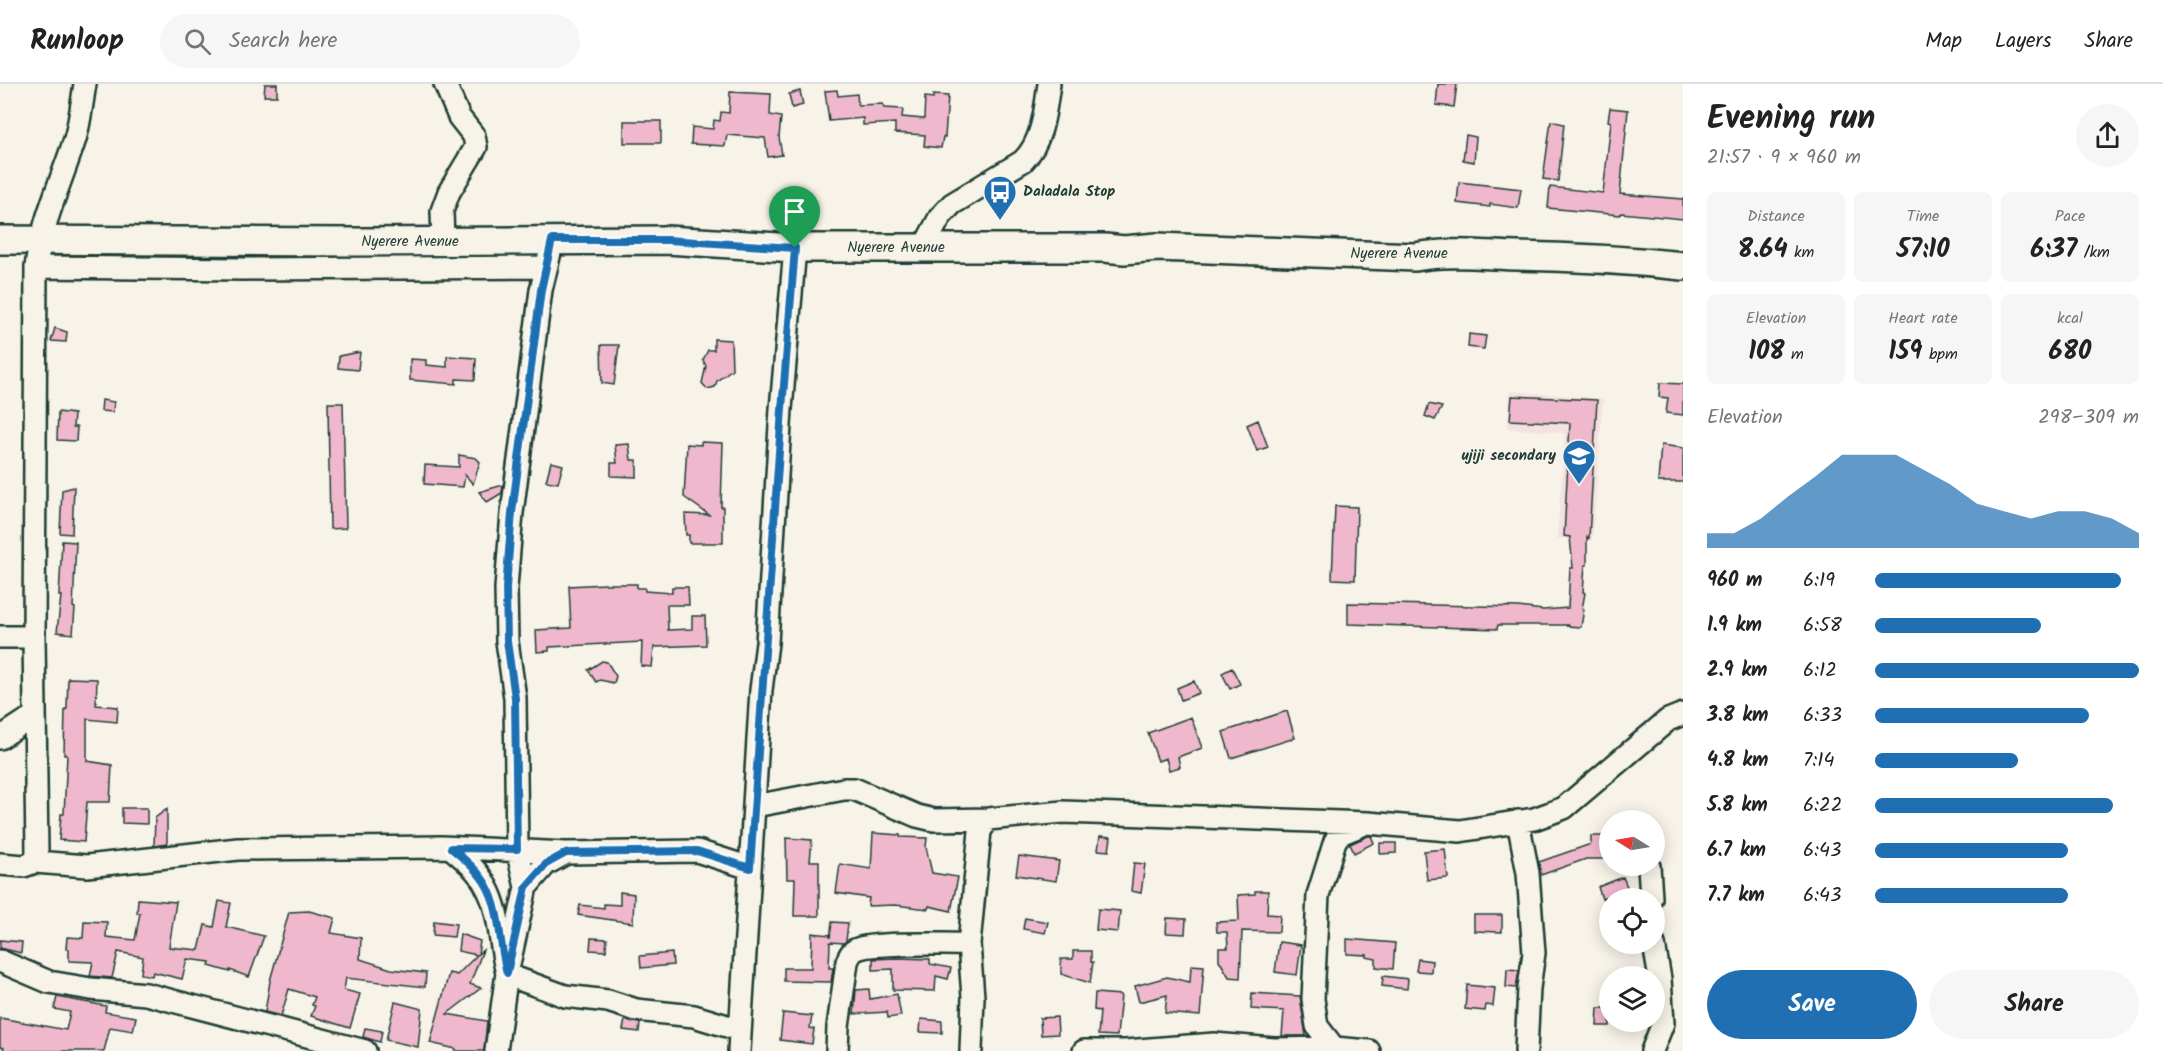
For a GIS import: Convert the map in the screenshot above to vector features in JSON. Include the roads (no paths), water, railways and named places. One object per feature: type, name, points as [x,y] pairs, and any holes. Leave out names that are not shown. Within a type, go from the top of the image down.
[{"type":"main road","name":"Nyerere Avenue","points":[[0,240],[443,242],[667,240],[795,248],[1105,248],[1124,250],[1157,247],[1415,257],[1437,253],[1555,256],[1683,266]]},
{"type":"street","points":[[35,862],[38,844],[34,637],[36,267],[39,240],[76,136],[85,84]]},
{"type":"street","points":[[443,242],[442,211],[449,192],[476,147],[474,136],[459,117],[445,84]]},
{"type":"street","points":[[924,247],[935,224],[952,204],[1023,161],[1033,151],[1043,122],[1049,84]]},
{"type":"street","points":[[496,1051],[507,973],[526,887],[517,849],[515,698],[507,641],[506,588],[512,513],[541,290],[552,240]]},
{"type":"street","points":[[739,1051],[795,248]]},
{"type":"street","points":[[36,267],[233,269],[546,267]]},
{"type":"street","points":[[0,636],[34,637]]},
{"type":"street","points":[[755,806],[854,789],[917,816],[934,820],[988,819],[1063,812],[1368,822],[1460,831],[1534,819],[1564,808],[1668,720],[1683,714]]},
{"type":"street","points":[[0,738],[35,715]]},
{"type":"street","points":[[971,1051],[973,997],[969,944],[980,831],[988,819]]},
{"type":"street","points":[[1518,821],[1528,873],[1534,954],[1529,988],[1526,1051]]},
{"type":"street","points":[[1334,1048],[1317,1026],[1313,999],[1318,895],[1335,841],[1340,834],[1368,822]]},
{"type":"street","points":[[0,864],[24,866],[35,862],[87,866],[238,849],[451,848],[517,849],[566,853],[697,851],[750,868]]},
{"type":"street","points":[[451,848],[473,867],[486,885],[494,902],[507,973]]},
{"type":"street","points":[[526,887],[546,864],[566,853]]},
{"type":"street","points":[[837,1051],[847,962],[855,949],[882,945],[969,944]]},
{"type":"street","points":[[1652,1051],[1663,1023],[1656,954]]},
{"type":"street","points":[[0,961],[49,982],[66,986],[146,994],[365,1051]]},
{"type":"street","points":[[507,973],[565,996],[608,1001],[636,1010],[694,1016],[740,1030]]},
{"type":"street","points":[[1084,1051],[1125,1051],[1197,1044],[1274,1049],[1334,1048],[1369,1051]]},
{"type":"place","name":"Daladala Stop","points":[[1000,221]]},
{"type":"place","name":"ujiji secondary","points":[[1579,485]]}]
